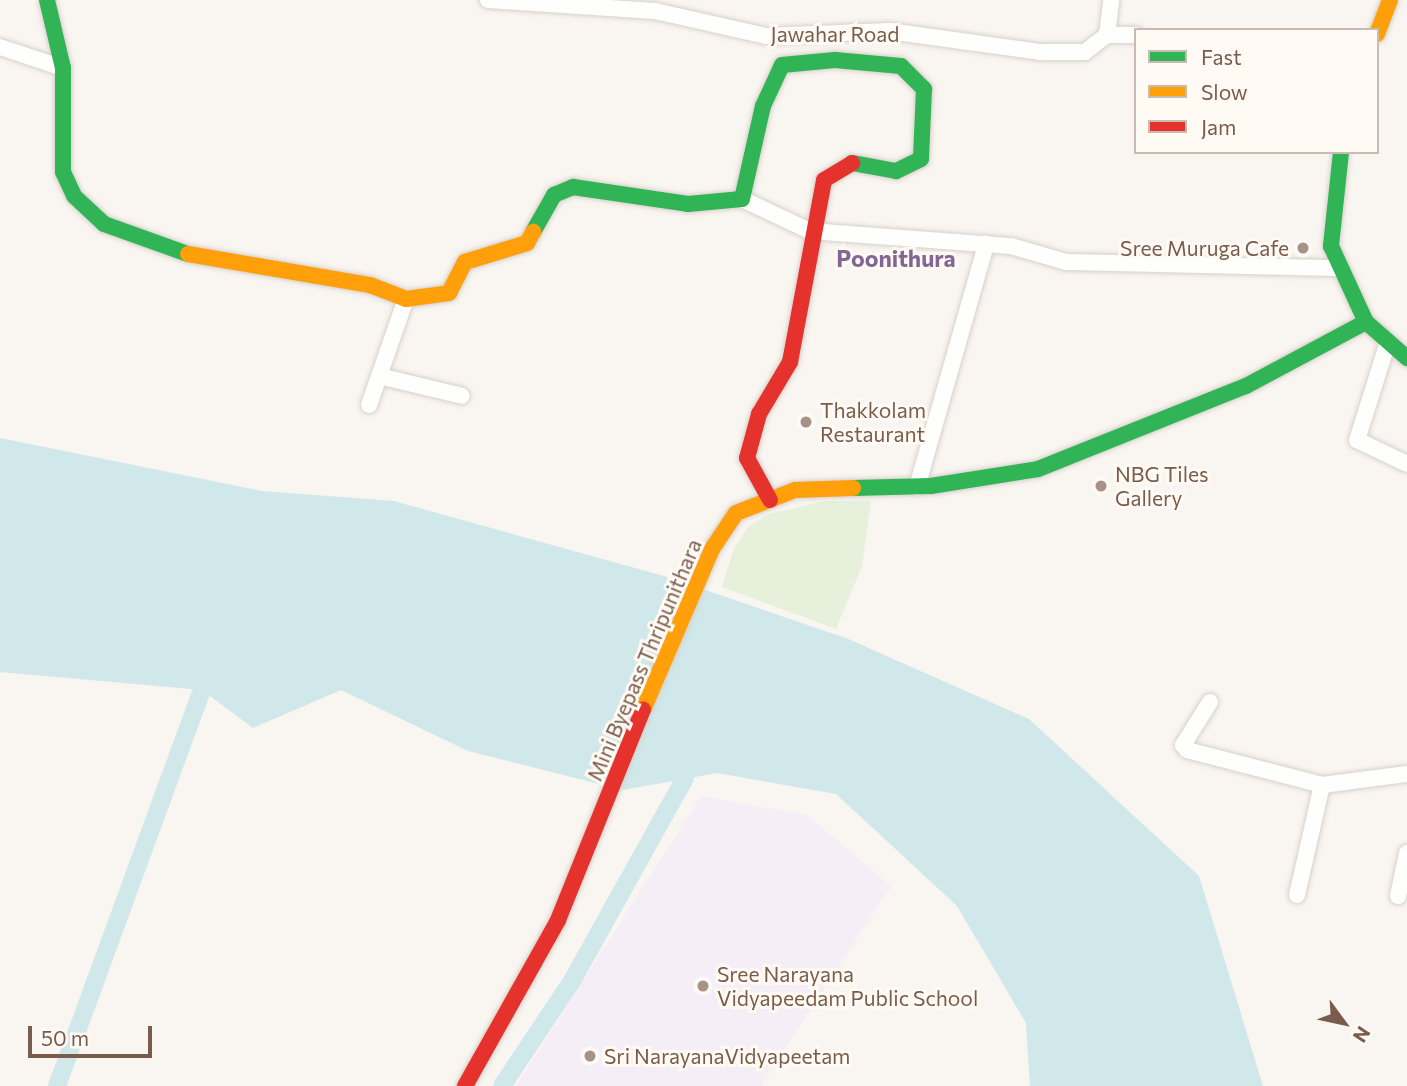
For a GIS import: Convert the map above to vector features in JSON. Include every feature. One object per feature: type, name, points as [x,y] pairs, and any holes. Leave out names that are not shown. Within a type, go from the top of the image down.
[{"type":"main road","points":[[47,0],[63,68],[63,172],[75,196],[121,236],[187,255],[370,285],[406,299],[449,293],[466,262],[527,243],[554,195],[573,187],[688,204],[742,199],[763,106],[782,65],[835,60],[901,66],[923,89],[921,159],[896,171],[851,163],[824,180],[810,231],[806,303],[793,351],[759,414],[747,458],[770,500]]},
{"type":"main road","points":[[1379,29],[1390,0]]},
{"type":"main road","points":[[1341,154],[1331,246],[1366,322],[1387,345],[1407,358]]},
{"type":"main road","name":"Mini Byepass Thripunithara","points":[[465,1086],[558,920],[712,549],[736,513],[795,490],[917,487],[1038,469],[1087,453],[1246,386],[1366,322]]},
{"type":"street","name":"Jawahar Road","points":[[488,0],[655,11],[766,36],[889,31],[1040,52],[1085,52],[1107,35]]},
{"type":"street","points":[[1111,0],[1107,35],[1134,35]]},
{"type":"street","points":[[0,47],[63,68]]},
{"type":"street","points":[[742,199],[810,231],[986,244],[1066,262],[1339,268]]},
{"type":"street","points":[[917,487],[986,244]]},
{"type":"street","points":[[369,405],[406,299]]},
{"type":"street","points":[[1387,345],[1357,440],[1407,464]]},
{"type":"street","points":[[379,376],[462,396]]},
{"type":"street","points":[[1210,702],[1184,748],[1322,785],[1407,774]]},
{"type":"street","points":[[1297,895],[1322,785]]},
{"type":"street","points":[[1398,896],[1407,853]]},
{"type":"shaded area","name":"Sree Narayana Vidyapeedam Public School","points":[[701,796],[807,815],[891,886],[761,1086],[516,1086]]},
{"type":"green space","points":[[825,501],[871,501],[862,566],[836,629],[722,587],[734,548],[749,526],[769,514]]},
{"type":"water","points":[[0,438],[262,491],[394,501],[664,576],[846,638],[1029,719],[1199,876],[1263,1086],[1030,1086],[1026,1023],[957,906],[836,794],[717,773],[623,790],[468,751],[341,690],[253,728],[202,690],[0,672]]},
{"type":"waterway","points":[[57,1086],[202,690]]},
{"type":"waterway","points":[[502,1086],[572,981],[685,778]]},
{"type":"traffic: fast","points":[[47,0],[63,68],[63,172],[74,196],[104,224],[188,254]]},
{"type":"traffic: fast","points":[[533,232],[554,195],[573,187],[688,204],[742,199],[763,106],[782,65],[835,60],[901,66],[924,89],[921,159],[896,171],[852,163]]},
{"type":"traffic: fast","points":[[1341,154],[1331,246],[1366,322],[1407,358]]},
{"type":"traffic: fast","points":[[853,488],[931,486],[1038,469],[1246,386],[1366,322]]},
{"type":"traffic: slow","points":[[1379,29],[1390,0]]},
{"type":"traffic: slow","points":[[188,254],[370,285],[406,299],[449,293],[465,262],[527,243],[533,232]]},
{"type":"traffic: slow","points":[[643,710],[712,549],[736,513],[795,490],[853,488]]},
{"type":"traffic: jam","points":[[770,500],[747,458],[759,414],[790,362],[824,180],[852,163]]},
{"type":"traffic: jam","points":[[465,1086],[558,920],[643,710]]},
{"type":"place","name":"Sree Muruga Cafe","points":[[1303,248]]},
{"type":"place","name":"Thakkolam Restaurant","points":[[806,422]]},
{"type":"place","name":"NBG Tiles Gallery","points":[[1101,486]]},
{"type":"place","name":"Sree Narayana Vidyapeedam Public School","points":[[703,986]]},
{"type":"place","name":"Sri NarayanaVidyapeetam","points":[[590,1056]]},
{"type":"district","name":"Poonithura","points":[[896,258]]}]
